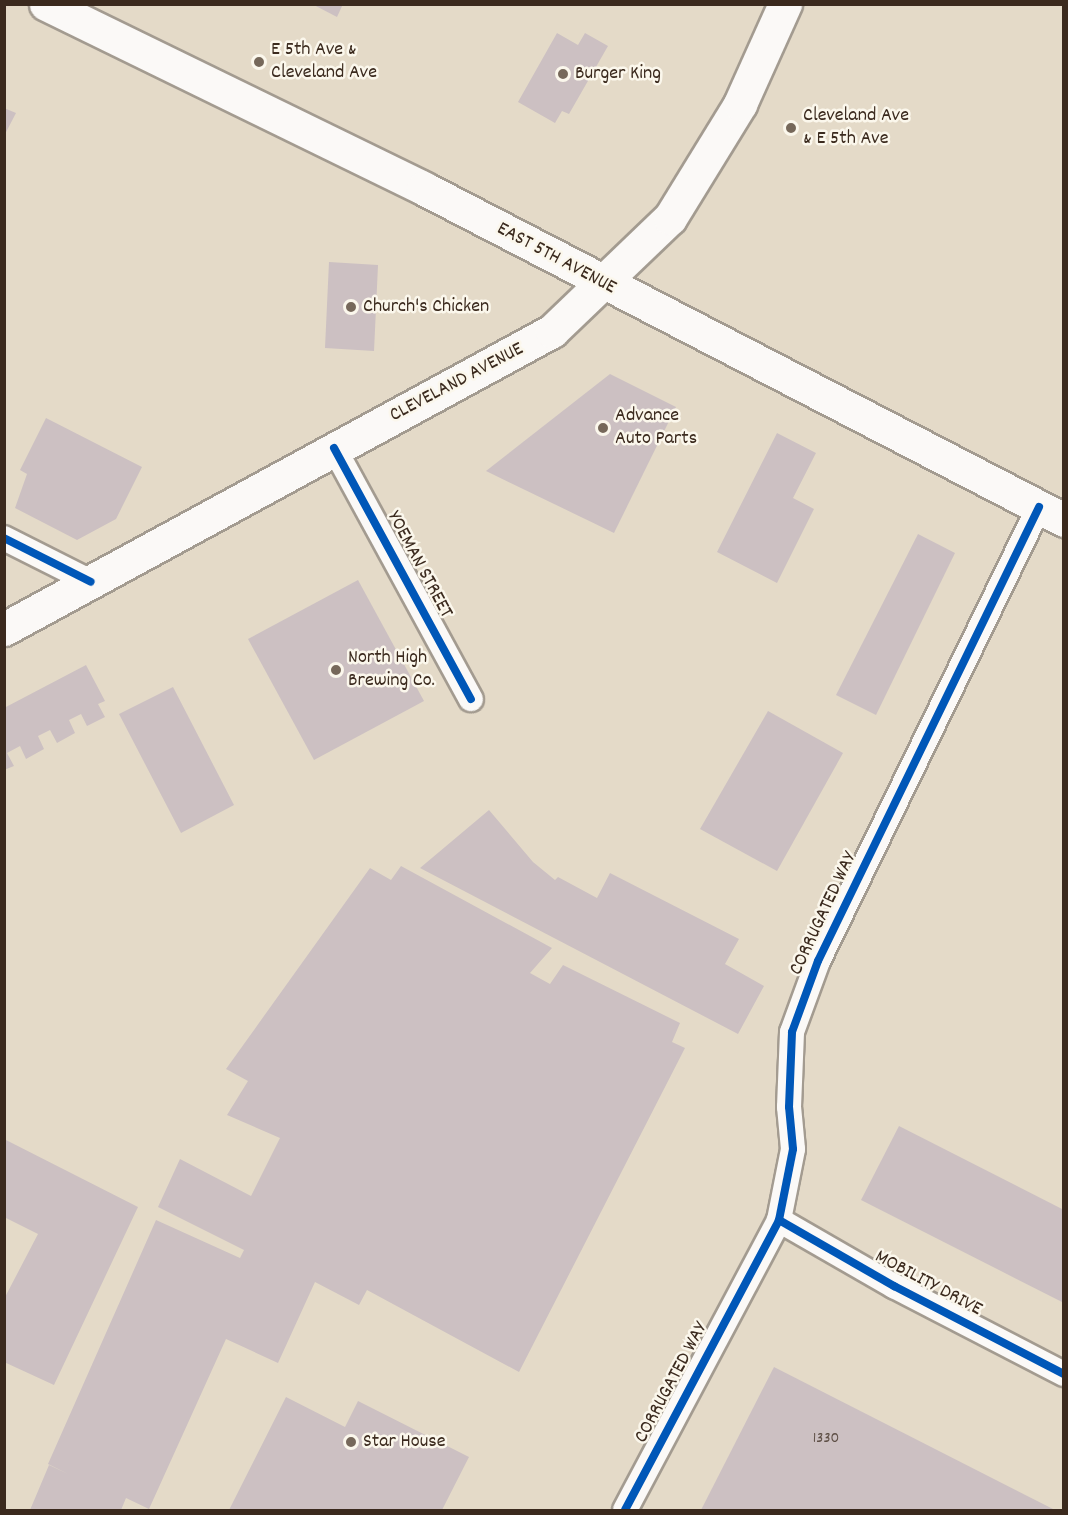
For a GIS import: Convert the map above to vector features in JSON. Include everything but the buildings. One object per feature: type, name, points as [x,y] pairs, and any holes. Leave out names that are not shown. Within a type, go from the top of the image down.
[{"type":"main road","name":"EAST 5TH AVENUE","points":[[45,4],[423,188],[604,285],[1051,514]]},
{"type":"main road","name":"CLEVELAND AVENUE","points":[[4,629],[334,448],[435,398],[552,331],[604,285],[670,218],[698,179],[740,104],[785,4]]},
{"type":"street","name":"YOEMAN STREET","points":[[334,448],[471,699]]},
{"type":"street","name":"CORRUGATED WAY","points":[[624,1510],[779,1220],[793,1149],[789,1107],[792,1032],[818,960],[1051,514]]},
{"type":"street","points":[[4,538],[91,582]]},
{"type":"street","name":"MOBILITY DRIVE","points":[[779,1220],[894,1286],[1064,1374]]},
{"type":"cycle path","points":[[334,448],[471,699]]},
{"type":"cycle path","points":[[625,1510],[779,1220],[793,1149],[789,1107],[792,1032],[818,961],[1039,507]]},
{"type":"cycle path","points":[[4,538],[91,582]]},
{"type":"cycle path","points":[[779,1220],[894,1286],[1064,1374]]},
{"type":"place","name":"E 5th Ave & Cleveland Ave","points":[[259,62]]},
{"type":"place","name":"Burger King","points":[[563,74]]},
{"type":"place","name":"Cleveland Ave & E 5th Ave","points":[[791,128]]},
{"type":"place","name":"Church's Chicken","points":[[351,307]]},
{"type":"place","name":"Advance Auto Parts","points":[[603,428]]},
{"type":"place","name":"North High Brewing Co.","points":[[336,670]]},
{"type":"place","name":"Star House","points":[[351,1442]]}]
